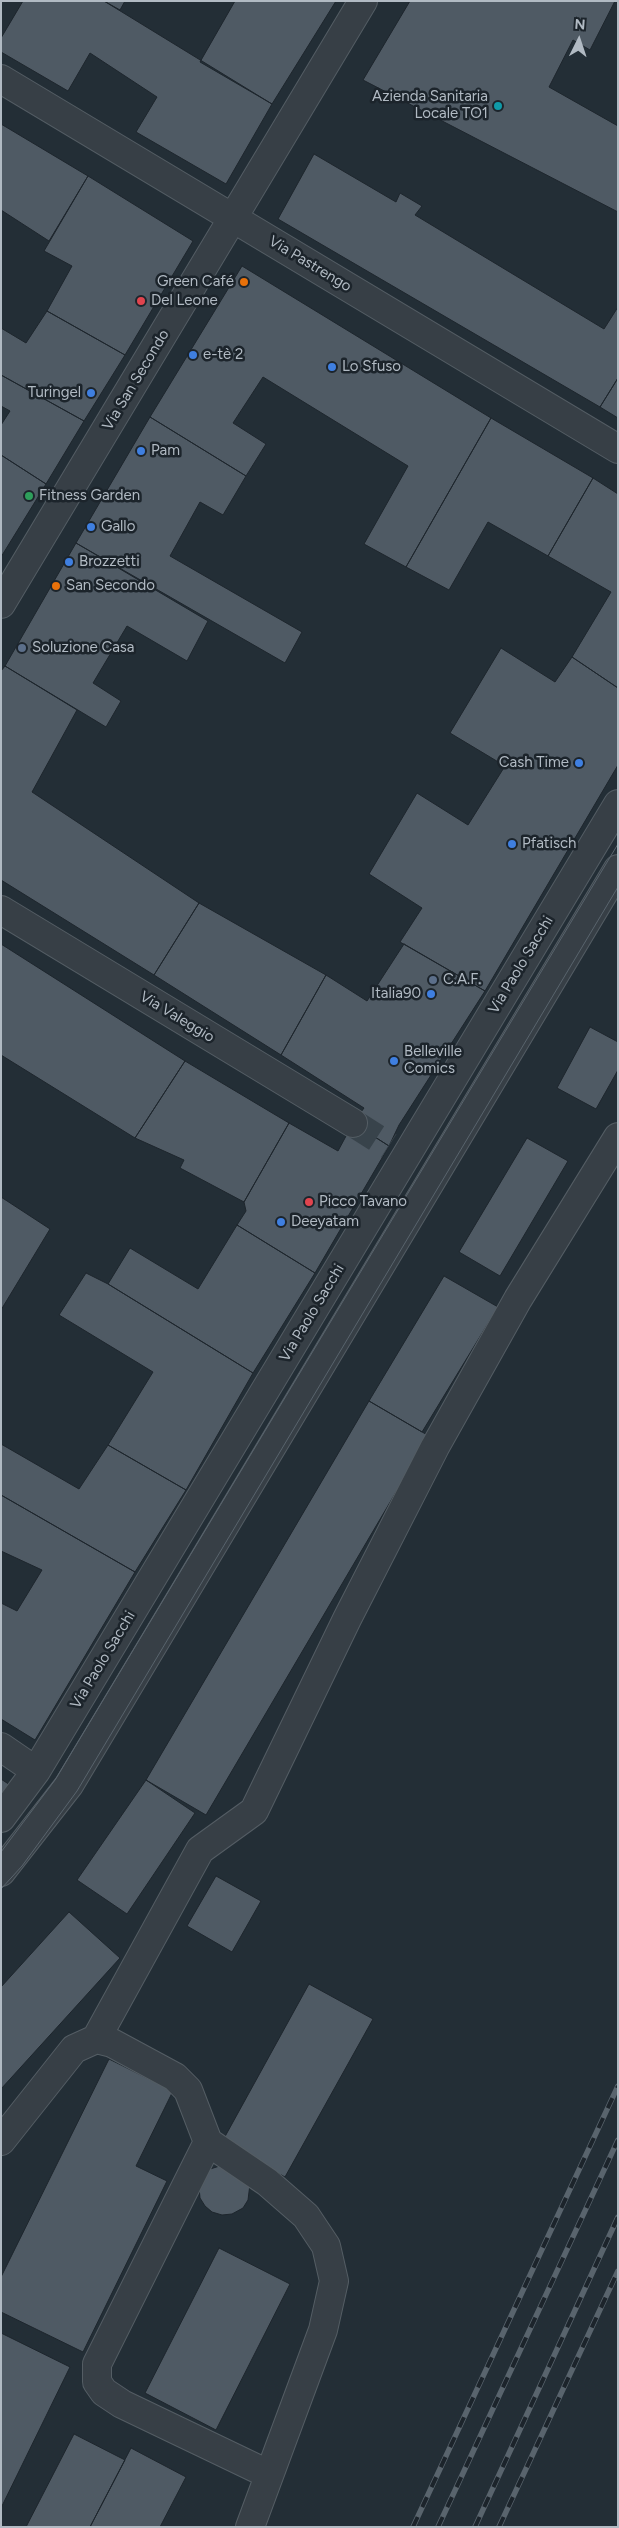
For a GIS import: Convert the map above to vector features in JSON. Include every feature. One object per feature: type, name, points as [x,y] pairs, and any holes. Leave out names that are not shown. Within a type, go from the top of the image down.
[{"type":"street","name":"Via San Secondo","points":[[1,604],[363,1]]},
{"type":"street","name":"Via Pastrengo","points":[[1,79],[618,449]]},
{"type":"street","name":"Via Paolo Sacchi","points":[[1,1818],[36,1771],[398,1152],[618,804]]},
{"type":"street","points":[[1,1872],[74,1776],[618,869]]},
{"type":"street","name":"Via Valeggio","points":[[1,910],[353,1123]]},
{"type":"street","points":[[96,2039],[200,1850],[254,1811],[347,1619],[435,1447],[518,1299],[618,1137]]},
{"type":"street","points":[[1,1748],[36,1771]]},
{"type":"street","points":[[1,2141],[74,2049],[96,2039],[112,2043],[175,2077],[188,2090],[208,2142],[267,2182],[306,2216],[326,2246],[334,2281],[323,2330],[268,2474],[250,2527]]},
{"type":"street","points":[[208,2142],[97,2364],[97,2382],[104,2392],[122,2404],[268,2474]]},
{"type":"building","points":[[23,1],[104,1],[272,104],[226,184],[136,132],[157,97],[90,53],[68,91],[1,52],[1,38]]},
{"type":"building","points":[[104,1],[125,1],[120,10]]},
{"type":"building","points":[[235,1],[336,1],[272,104],[200,62]]},
{"type":"building","name":"Azienda Sanitaria Locale TO1","points":[[410,1],[615,1],[590,50],[573,40],[549,87],[618,126],[618,212],[363,80]]},
{"type":"building","points":[[1,124],[88,176],[49,241],[1,210]]},
{"type":"building","points":[[314,154],[396,202],[400,193],[422,206],[415,215],[604,329],[618,307],[618,378],[600,407],[278,219]]},
{"type":"building","points":[[88,176],[193,241],[125,355],[47,311],[72,266],[44,251]]},
{"type":"building","points":[[242,266],[491,418],[406,567],[364,544],[408,466],[263,377],[233,423],[266,444],[246,476],[150,417]]},
{"type":"building","points":[[47,311],[125,355],[84,421],[1,375],[1,328],[26,343]]},
{"type":"building","points":[[1,375],[84,421],[46,484],[1,455],[1,425],[10,411],[1,406]]},
{"type":"building","points":[[618,378],[618,418],[600,407]]},
{"type":"building","points":[[150,417],[246,476],[223,515],[200,502],[170,556],[302,632],[285,663],[76,543]]},
{"type":"building","points":[[491,418],[593,478],[548,556],[488,522],[449,590],[406,567]]},
{"type":"building","points":[[1,455],[46,484],[1,557]]},
{"type":"building","points":[[593,478],[618,494],[618,688],[572,657],[611,592],[548,556]]},
{"type":"building","points":[[76,543],[208,621],[187,661],[127,626],[93,683],[121,701],[106,727],[5,666]]},
{"type":"building","points":[[501,648],[555,682],[572,657],[618,688],[618,765],[485,991],[400,942],[422,908],[369,874],[417,793],[468,825],[505,766],[450,733]]},
{"type":"building","points":[[5,666],[77,710],[32,792],[199,903],[154,975],[1,880],[1,671]]},
{"type":"building","points":[[199,903],[326,975],[281,1055],[154,975]]},
{"type":"building","points":[[1,944],[185,1061],[135,1138],[1,1055]]},
{"type":"building","points":[[404,944],[485,991],[399,1125],[389,1146],[353,1123],[364,1108],[281,1055],[326,975],[367,1001]]},
{"type":"building","points":[[590,1027],[618,1042],[618,1070],[596,1109],[557,1088]]},
{"type":"building","points":[[185,1061],[289,1123],[244,1202],[180,1168],[184,1160],[135,1138]]},
{"type":"building","points":[[289,1123],[338,1151],[353,1123],[389,1146],[315,1273],[237,1225],[246,1211],[244,1202]]},
{"type":"building","points":[[527,1138],[568,1161],[500,1276],[459,1252]]},
{"type":"building","points":[[1,1197],[50,1229],[1,1310]]},
{"type":"building","points":[[237,1225],[315,1273],[253,1373],[108,1284],[130,1248],[198,1289]]},
{"type":"building","points":[[86,1273],[108,1284],[253,1373],[186,1490],[108,1445],[153,1372],[59,1315]]},
{"type":"building","points":[[444,1276],[498,1307],[422,1432],[369,1401]]},
{"type":"building","points":[[369,1401],[429,1436],[206,1815],[146,1780]]},
{"type":"building","points":[[1,1444],[79,1489],[108,1445],[186,1490],[135,1572],[1,1495]]},
{"type":"building","points":[[1,1495],[135,1572],[35,1740],[1,1719],[1,1603],[17,1611],[42,1570],[1,1551]]},
{"type":"building","points":[[1,1779],[10,1785],[1,1795]]},
{"type":"building","points":[[146,1780],[195,1813],[127,1914],[77,1880]]},
{"type":"building","points":[[216,1876],[261,1901],[232,1952],[187,1926]]},
{"type":"building","points":[[69,1912],[120,1958],[1,2089],[1,1987]]},
{"type":"building","points":[[309,1984],[373,2019],[285,2177],[222,2142]]},
{"type":"building","points":[[109,2059],[173,2091],[136,2166],[167,2181],[83,2352],[1,2312],[1,2277]]},
{"type":"building","points":[[226,2164],[250,2184],[248,2200],[243,2208],[232,2214],[222,2215],[212,2212],[205,2206],[200,2198],[199,2187],[207,2170]]},
{"type":"building","points":[[219,2248],[290,2284],[216,2430],[145,2393]]},
{"type":"building","points":[[1,2333],[70,2367],[1,2508]]},
{"type":"building","points":[[74,2434],[125,2460],[90,2527],[26,2527]]},
{"type":"building","points":[[131,2448],[186,2477],[160,2527],[90,2527]]},
{"type":"tunnel","points":[[353,1123],[389,1146]]},
{"type":"tram line","points":[[1,1852],[55,1780],[618,844]]},
{"type":"tram line","points":[[1,1889],[22,1866],[77,1791],[618,887]]},
{"type":"railway","points":[[413,2527],[618,2086]]},
{"type":"railway","points":[[438,2527],[618,2140]]},
{"type":"railway","points":[[475,2527],[618,2217]]},
{"type":"railway","points":[[499,2527],[618,2271]]},
{"type":"place","name":"Azienda Sanitaria Locale TO1","points":[[498,106]]},
{"type":"place","name":"Green Café","points":[[244,282]]},
{"type":"place","name":"Del Leone","points":[[141,301]]},
{"type":"place","name":"e-tè 2","points":[[193,355]]},
{"type":"place","name":"Lo Sfuso","points":[[332,367]]},
{"type":"place","name":"Turingel","points":[[91,393]]},
{"type":"place","name":"Pam","points":[[141,451]]},
{"type":"place","name":"Fitness Garden","points":[[29,496]]},
{"type":"place","name":"Gallo","points":[[91,527]]},
{"type":"place","name":"Brozzetti","points":[[69,562]]},
{"type":"place","name":"San Secondo","points":[[56,586]]},
{"type":"place","name":"Soluzione Casa","points":[[22,648]]},
{"type":"place","name":"Cash Time","points":[[579,763]]},
{"type":"place","name":"Pfatisch","points":[[512,844]]},
{"type":"place","name":"C.A.F.","points":[[433,980]]},
{"type":"place","name":"Italia90","points":[[431,994]]},
{"type":"place","name":"Belleville Comics","points":[[394,1061]]},
{"type":"place","name":"Picco Tavano","points":[[309,1202]]},
{"type":"place","name":"Deeyatam","points":[[281,1222]]}]
